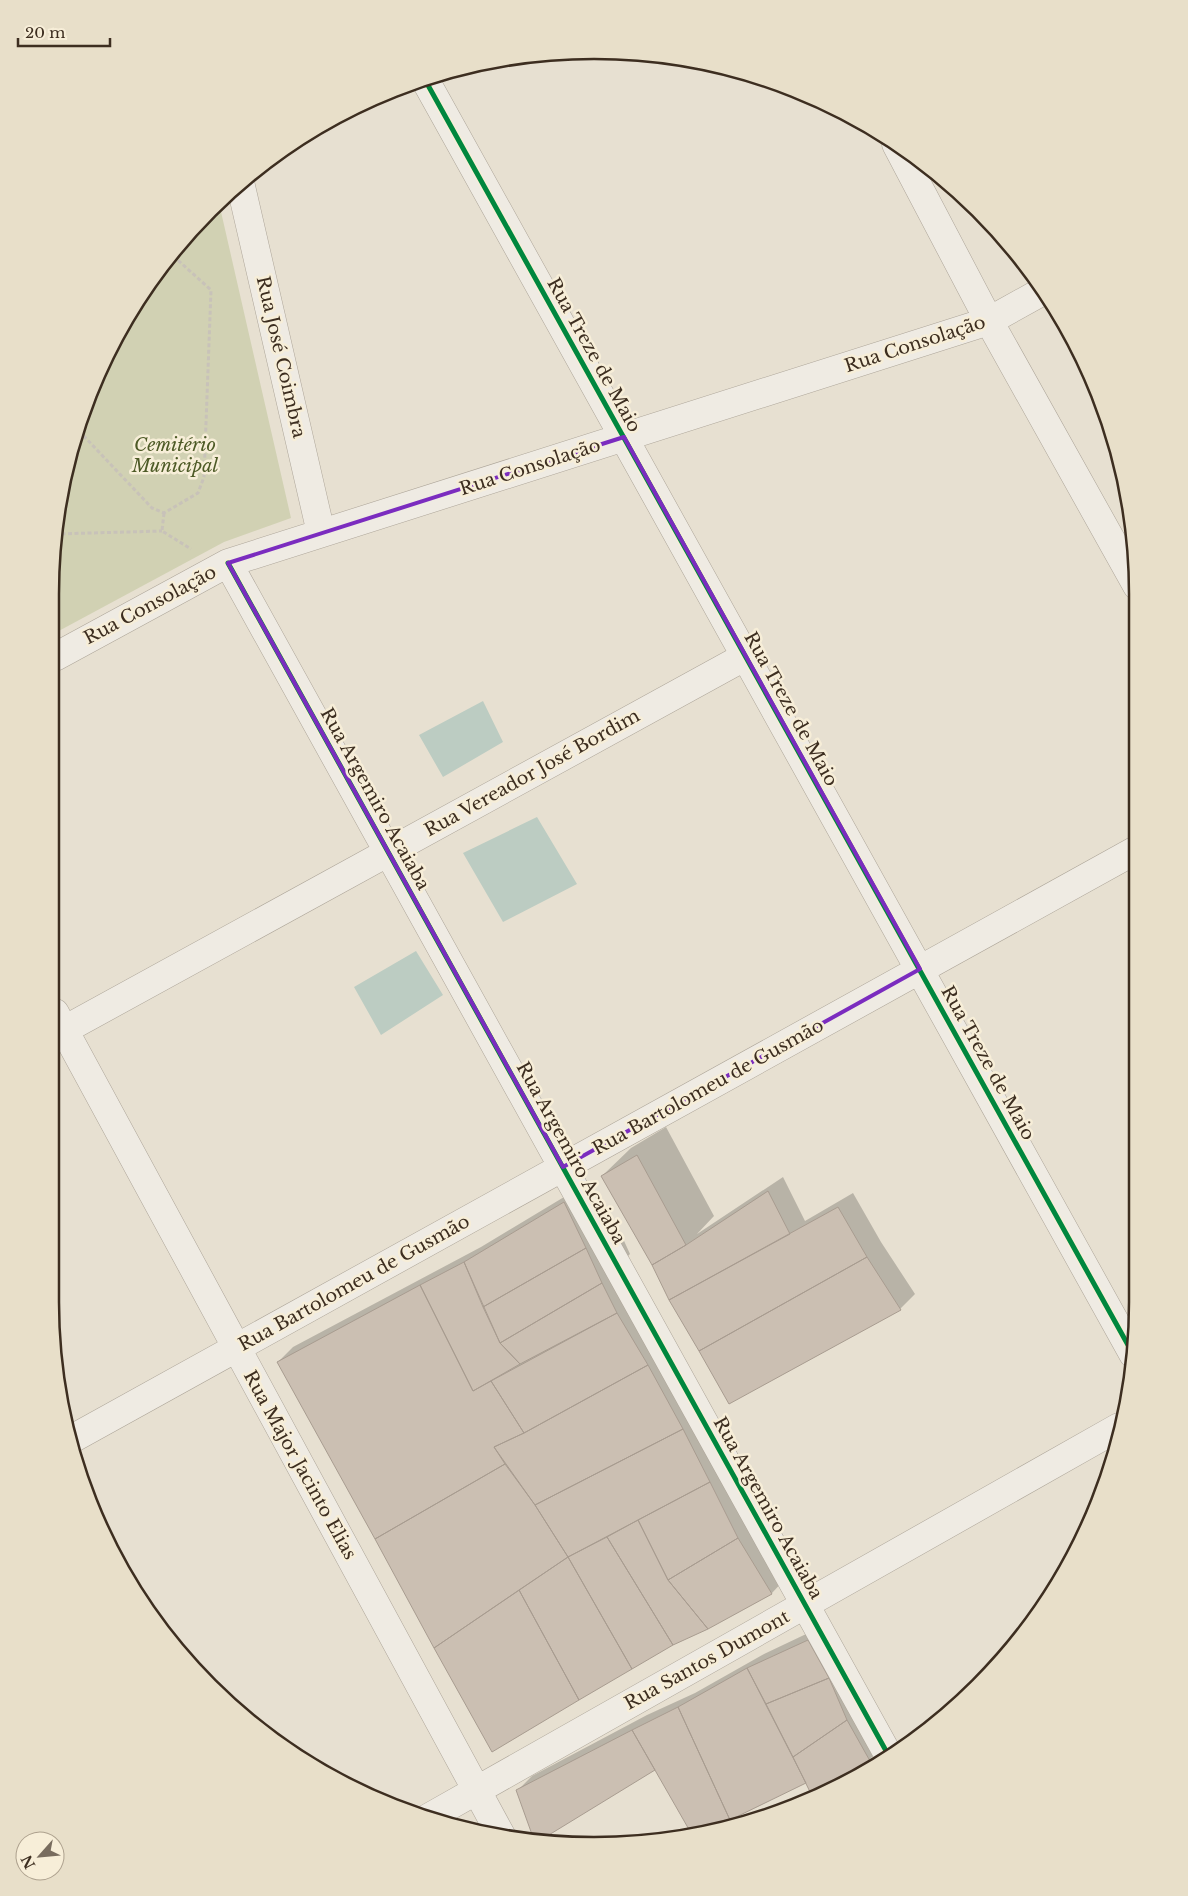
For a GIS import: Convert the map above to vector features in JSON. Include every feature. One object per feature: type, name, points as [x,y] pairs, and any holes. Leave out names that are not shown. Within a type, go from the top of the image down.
[{"type":"street","name":"Rua Treze de Maio","points":[[428,85],[1128,1342]]},
{"type":"street","points":[[903,157],[989,321],[1128,570]]},
{"type":"street","name":"Rua José Coimbra","points":[[242,191],[321,533]]},
{"type":"street","name":"Rua Consolação","points":[[59,655],[228,563],[989,321],[1037,294]]},
{"type":"street","name":"Rua Argemiro Acaiaba","points":[[228,563],[886,1750]]},
{"type":"street","name":"Rua Vereador José Bordim","points":[[59,1025],[388,852],[746,656]]},
{"type":"street","name":"Rua Bartolomeu de Gusmão","points":[[76,1437],[1129,854]]},
{"type":"street","name":"Rua Major Jacinto Elias","points":[[59,1028],[236,1348],[497,1828]]},
{"type":"street","name":"Rua Santos Dumont","points":[[436,1813],[1113,1431]]},
{"type":"path","points":[[164,513],[198,492],[204,477],[211,290],[177,259]]},
{"type":"path","points":[[83,435],[152,508],[164,513]]},
{"type":"path","points":[[162,530],[164,513]]},
{"type":"path","points":[[62,534],[162,530],[192,550]]},
{"type":"highlighted area","points":[[624,437],[920,969],[563,1167],[228,563]]},
{"type":"green space","name":"Cemitério Municipal","points":[[221,211],[291,518],[224,542],[59,631],[60,559],[63,524],[77,455],[99,389],[130,326],[149,297],[169,268]]},
{"type":"shaded area","points":[[483,701],[503,742],[443,777],[419,735]]},
{"type":"shaded area","points":[[537,817],[577,884],[503,922],[463,853]]},
{"type":"shaded area","points":[[416,951],[443,995],[381,1035],[354,987]]},
{"type":"building","points":[[637,1155],[686,1245],[652,1265],[601,1176]]},
{"type":"building","points":[[768,1191],[790,1234],[669,1300],[652,1265]]},
{"type":"building","points":[[564,1202],[586,1248],[483,1307],[464,1262]]},
{"type":"building","points":[[838,1207],[867,1257],[699,1351],[669,1300]]},
{"type":"building","points":[[586,1248],[602,1283],[500,1343],[483,1307]]},
{"type":"building","points":[[867,1257],[901,1310],[729,1404],[699,1351]]},
{"type":"building","points":[[464,1262],[500,1343],[520,1364],[473,1391],[420,1285]]},
{"type":"building","points":[[602,1283],[617,1313],[520,1364],[500,1343]]},
{"type":"building","points":[[420,1285],[473,1391],[491,1381],[524,1433],[494,1447],[505,1464],[375,1539],[277,1362]]},
{"type":"building","points":[[617,1313],[648,1365],[524,1433],[491,1381]]},
{"type":"building","points":[[648,1365],[683,1429],[535,1505],[494,1447],[524,1433]]},
{"type":"building","points":[[683,1429],[710,1482],[568,1557],[535,1505]]},
{"type":"building","points":[[505,1464],[535,1505],[568,1557],[434,1648],[375,1539]]},
{"type":"building","points":[[710,1482],[738,1538],[668,1580],[638,1520]]},
{"type":"building","points":[[638,1520],[668,1580],[708,1629],[673,1645],[607,1537]]},
{"type":"building","points":[[607,1537],[673,1645],[632,1669],[568,1557]]},
{"type":"building","points":[[738,1538],[772,1594],[708,1629],[668,1580]]},
{"type":"building","points":[[568,1557],[632,1669],[579,1700],[519,1590]]},
{"type":"building","points":[[519,1590],[579,1700],[492,1752],[434,1648]]},
{"type":"building","points":[[808,1640],[829,1678],[766,1704],[747,1668]]},
{"type":"building","points":[[747,1668],[806,1783],[730,1820],[678,1707]]},
{"type":"building","points":[[829,1678],[847,1720],[793,1757],[766,1704]]},
{"type":"building","points":[[678,1707],[730,1820],[689,1829],[632,1730]]},
{"type":"building","points":[[847,1720],[870,1761],[810,1792],[793,1757]]},
{"type":"building","points":[[632,1730],[655,1770],[549,1835],[532,1834],[516,1790]]},
{"type":"cycle path","points":[[428,85],[1127,1344]]},
{"type":"cycle path","points":[[228,563],[886,1750]]}]
